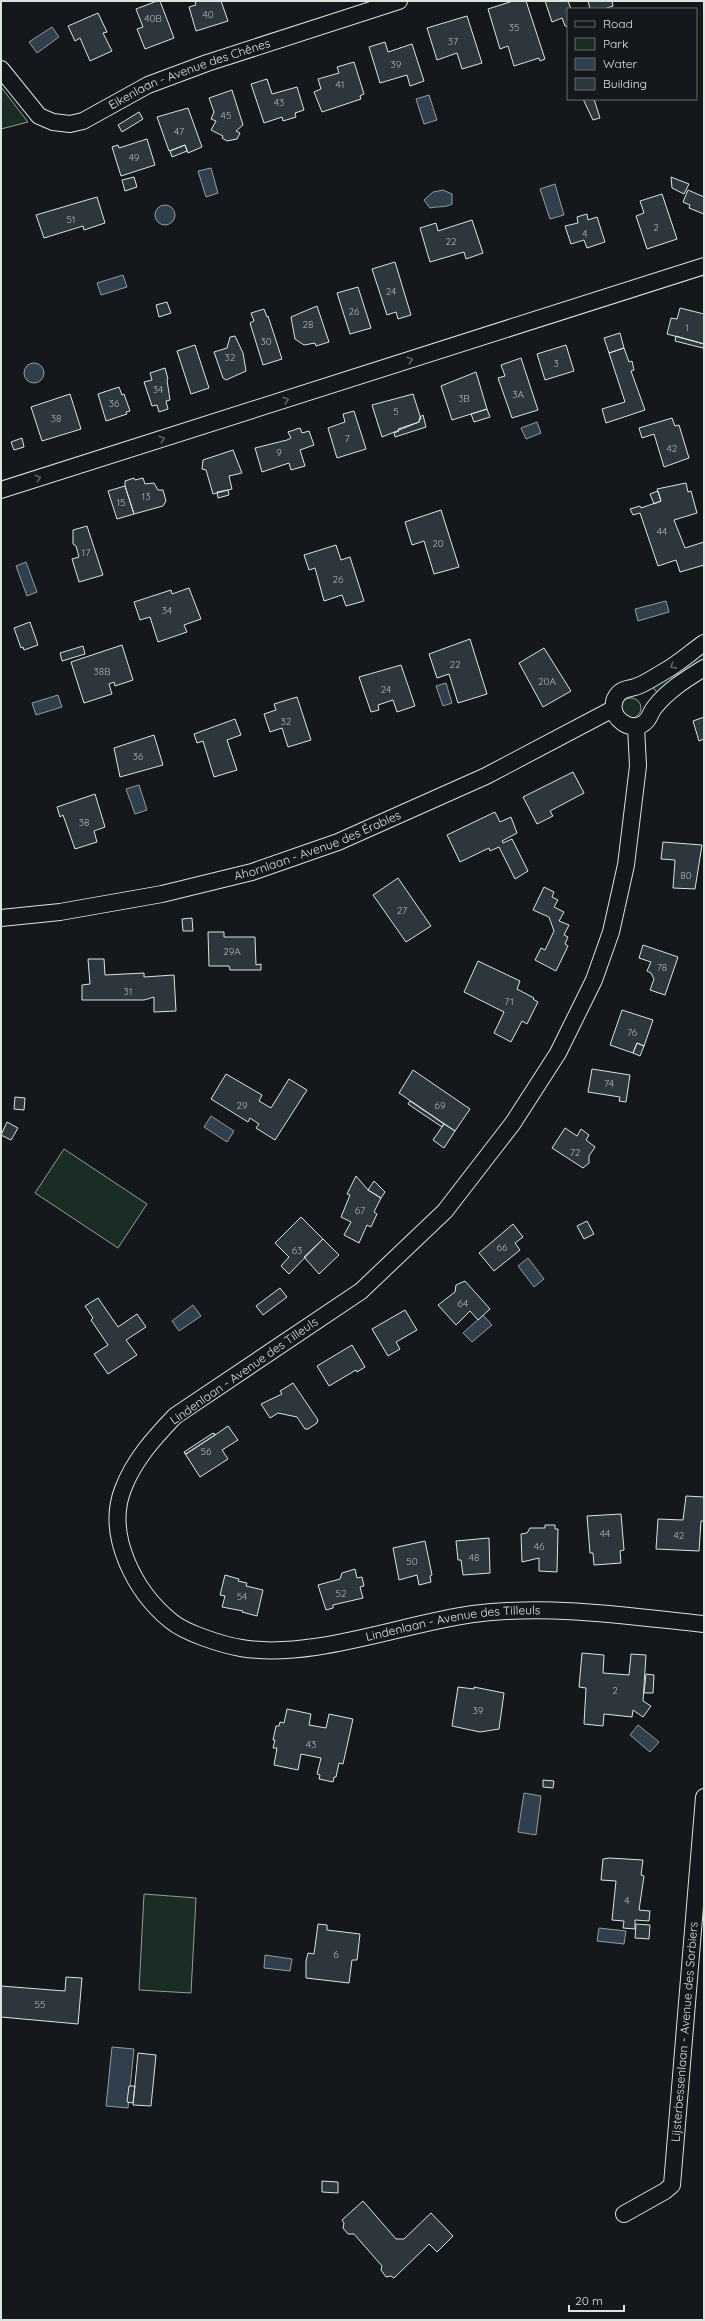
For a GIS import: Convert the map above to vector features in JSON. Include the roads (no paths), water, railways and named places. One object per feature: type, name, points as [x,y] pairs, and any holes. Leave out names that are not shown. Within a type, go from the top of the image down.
[{"type":"street","name":"Eikenlaan - Avenue des Chênes","points":[[1,69],[39,116],[53,122],[70,124],[83,121],[148,85],[207,63],[399,1]]},
{"type":"street","points":[[1,490],[704,266]]},
{"type":"street","points":[[704,643],[682,660],[635,687],[626,688],[619,693],[614,700],[613,709],[617,719],[625,725],[636,727],[644,723],[650,717],[653,708],[672,690],[704,668]]},
{"type":"street","points":[[635,687],[644,691],[651,698],[653,708]]},
{"type":"street","name":"Ahornlaan - Avenue des Érables","points":[[1,918],[60,912],[162,894],[252,872],[338,842],[479,779],[613,709]]},
{"type":"street","name":"Lindenlaan - Avenue des Tilleuls","points":[[636,727],[638,766],[626,865],[611,932],[594,980],[558,1053],[513,1123],[445,1211],[361,1290],[175,1416],[152,1439],[137,1462],[122,1490],[117,1520],[121,1547],[130,1569],[148,1596],[172,1622],[201,1636],[240,1648],[287,1650],[337,1642],[470,1614],[506,1610],[563,1610],[704,1624]]},
{"type":"street","name":"Lijsterbessenlaan - Avenue des Sorbiers","points":[[624,2214],[665,2192],[672,2185],[704,1797]]},
{"type":"water","points":[[52,27],[59,37],[37,53],[29,42]]},
{"type":"water","points":[[429,95],[437,120],[424,124],[416,99]]},
{"type":"water","points":[[211,168],[218,193],[206,197],[198,171]]},
{"type":"water","points":[[555,184],[564,215],[550,219],[540,189]]},
{"type":"water","points":[[443,190],[452,194],[452,204],[430,208],[424,200],[433,192]]},
{"type":"water","points":[[165,205],[172,208],[175,215],[172,222],[165,225],[158,222],[155,215],[158,208]]},
{"type":"water","points":[[123,275],[127,287],[101,295],[97,283]]},
{"type":"water","points":[[34,363],[41,366],[44,373],[41,380],[34,383],[27,380],[24,373],[27,366]]},
{"type":"water","points":[[537,422],[541,433],[526,439],[521,428]]},
{"type":"water","points":[[26,562],[37,592],[27,596],[16,566]]},
{"type":"water","points":[[666,601],[669,612],[638,621],[635,609]]},
{"type":"water","points":[[446,683],[452,703],[443,706],[436,686]]},
{"type":"water","points":[[58,695],[62,707],[36,715],[32,703]]},
{"type":"water","points":[[139,785],[147,810],[135,814],[126,789]]},
{"type":"water","points":[[211,1116],[234,1131],[227,1142],[204,1127]]},
{"type":"water","points":[[528,1258],[544,1279],[534,1287],[518,1266]]},
{"type":"water","points":[[193,1305],[201,1316],[179,1331],[172,1321]]},
{"type":"water","points":[[483,1315],[492,1325],[472,1342],[463,1333]]},
{"type":"water","points":[[638,1725],[659,1742],[650,1752],[630,1735]]},
{"type":"water","points":[[524,1793],[541,1796],[536,1835],[518,1832]]},
{"type":"water","points":[[599,1928],[626,1931],[624,1944],[597,1941]]},
{"type":"water","points":[[265,1955],[292,1959],[290,1971],[264,1968]]},
{"type":"water","points":[[112,2047],[134,2049],[128,2108],[106,2106]]}]
